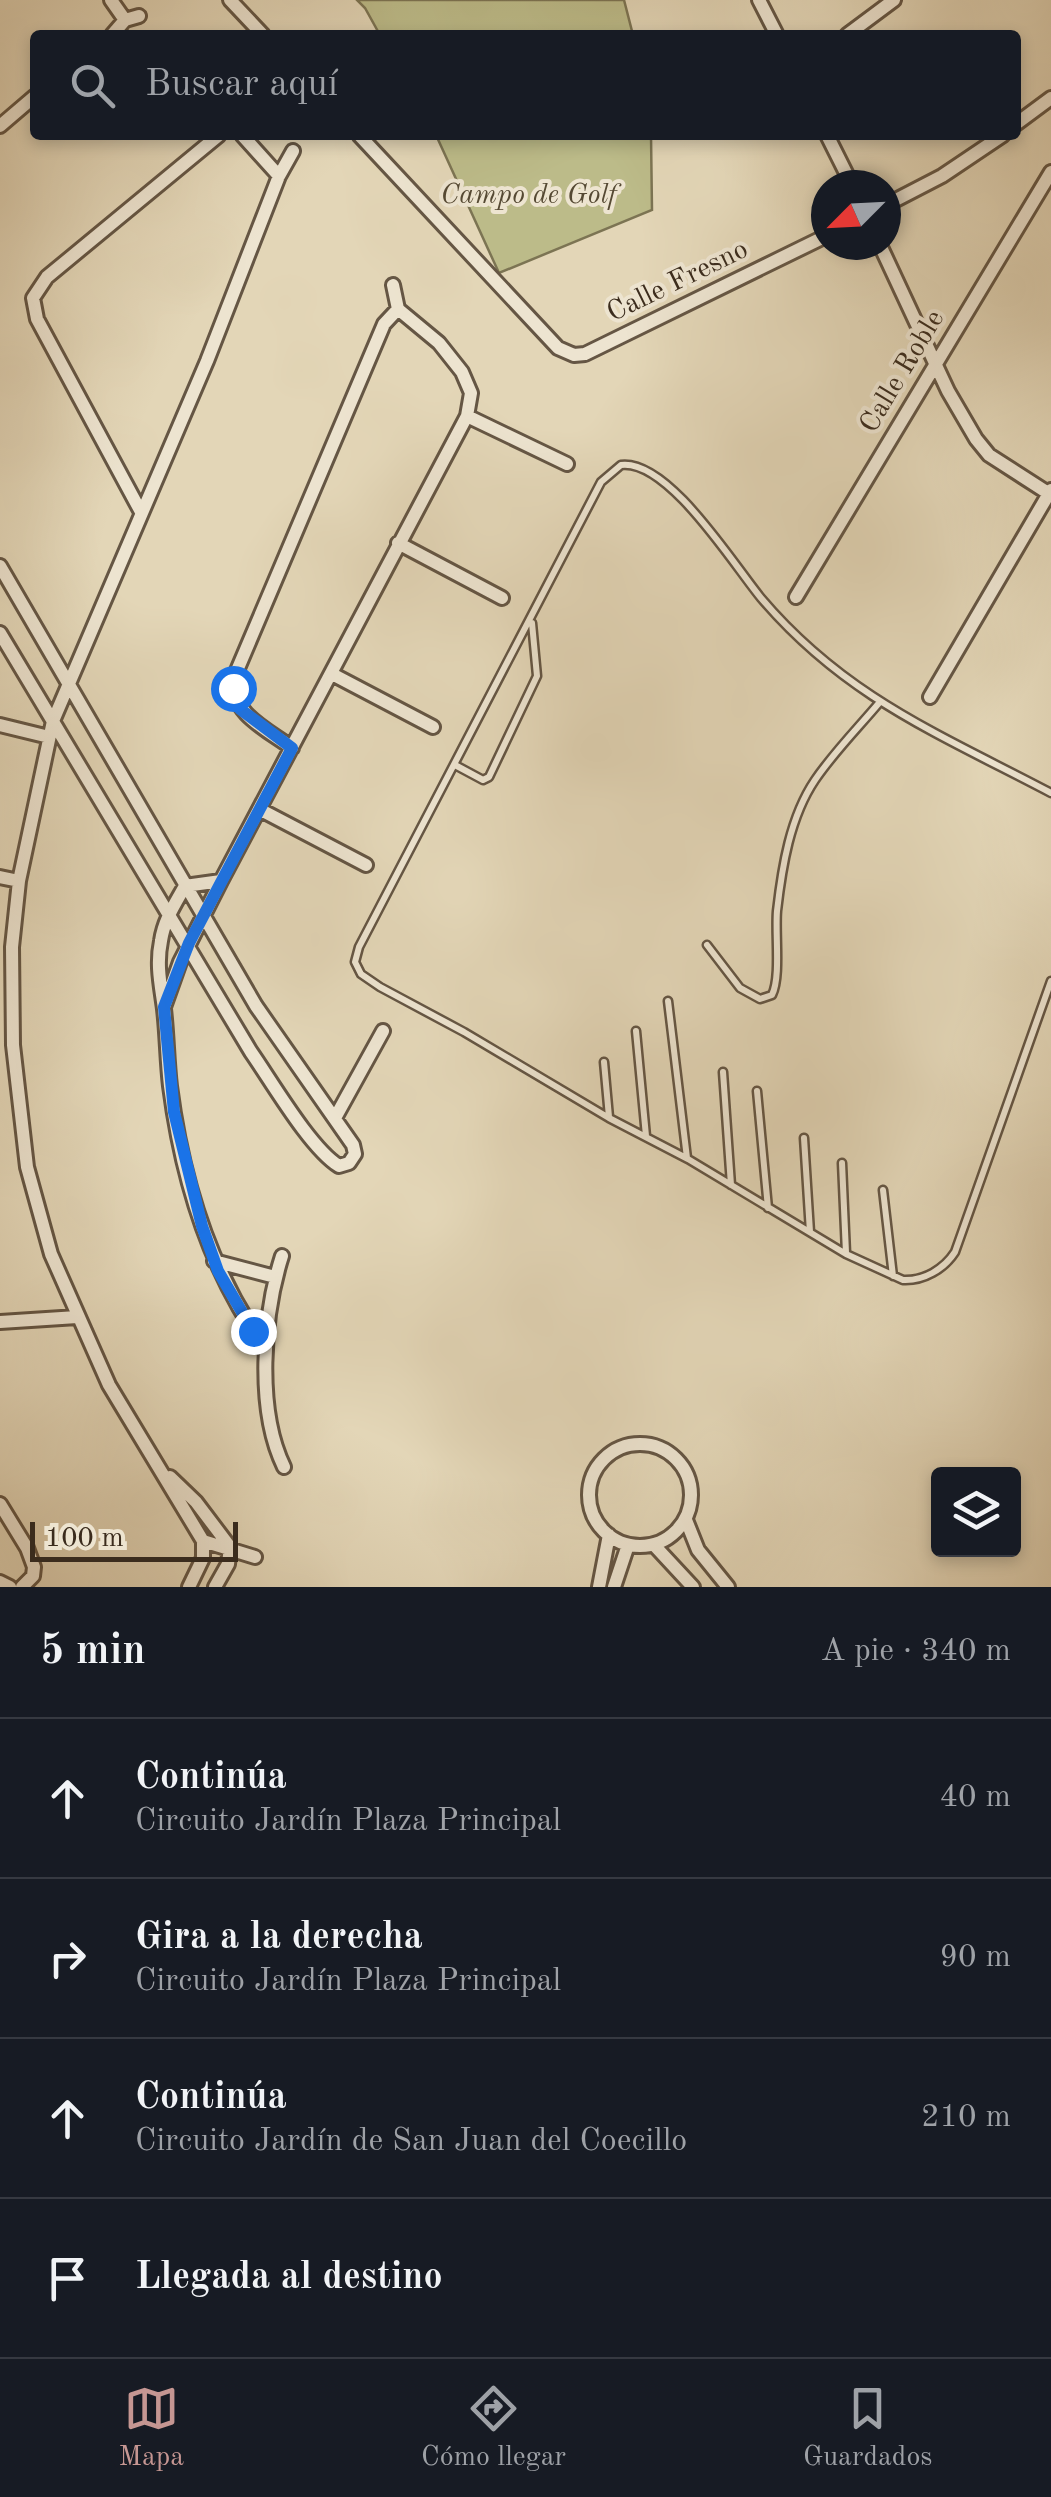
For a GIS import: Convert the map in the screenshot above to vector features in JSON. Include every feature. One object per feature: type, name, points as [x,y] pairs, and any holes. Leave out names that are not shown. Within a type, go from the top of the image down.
[{"type":"street","points":[[111,0],[125,20]]},
{"type":"street","points":[[230,0],[259,30]]},
{"type":"street","points":[[760,0],[775,30]]},
{"type":"street","points":[[854,30],[894,0]]},
{"type":"street","points":[[116,30],[125,20],[140,16]]},
{"type":"street","points":[[1021,120],[1051,98]]},
{"type":"street","points":[[0,126],[30,100]]},
{"type":"street","points":[[142,512],[37,319],[33,298],[47,278],[213,140]]},
{"type":"street","points":[[247,140],[280,176]]},
{"type":"street","name":"Calle Fresno","points":[[365,140],[563,351],[585,354],[811,243]]},
{"type":"street","points":[[830,140],[845,170]]},
{"type":"street","points":[[901,198],[996,140]]},
{"type":"street","points":[[189,1587],[203,1558],[203,1540],[109,1385],[51,1254],[27,1167],[12,1027],[12,947],[18,881],[53,721],[207,361],[280,176],[294,151]]},
{"type":"street","name":"Calle Roble","points":[[796,598],[1051,172]]},
{"type":"street","points":[[887,260],[964,420],[989,455],[1050,493],[930,696]]},
{"type":"street","points":[[164,1007],[189,943],[467,416],[471,393],[462,372],[439,343],[398,309],[393,285]]},
{"type":"street","points":[[292,748],[240,709],[233,696],[233,680],[384,324],[398,309]]},
{"type":"street","points":[[467,416],[568,464]]},
{"type":"street","points":[[398,543],[502,598]]},
{"type":"street","points":[[0,566],[233,967],[280,1044],[355,1150],[353,1159],[342,1166],[328,1157],[285,1102],[0,633]]},
{"type":"street","points":[[332,674],[433,727]]},
{"type":"street","points":[[0,725],[49,737]]},
{"type":"street","points":[[259,809],[366,865]]},
{"type":"street","points":[[0,877],[18,881]]},
{"type":"street","points":[[185,886],[221,881]]},
{"type":"street","points":[[185,886],[168,914],[158,957],[174,1112],[195,1202],[214,1261],[266,1349]]},
{"type":"street","points":[[210,980],[233,967]]},
{"type":"street","points":[[335,1118],[382,1031]]},
{"type":"street","points":[[282,1256],[266,1349],[268,1427],[284,1468]]},
{"type":"street","points":[[214,1261],[276,1277]]},
{"type":"street","points":[[0,1322],[76,1317]]},
{"type":"street","points":[[640,1443],[673,1454],[685,1468],[691,1485],[692,1503],[686,1520],[672,1536],[654,1545],[628,1545],[608,1536],[596,1522],[590,1505],[595,1470],[606,1456],[622,1446],[640,1443]]},
{"type":"street","points":[[164,1472],[196,1502],[230,1547],[228,1564],[216,1587]]},
{"type":"street","points":[[0,1504],[34,1567],[22,1587]]},
{"type":"street","points":[[686,1520],[698,1550],[728,1587]]},
{"type":"street","points":[[599,1587],[608,1536]]},
{"type":"street","points":[[203,1540],[255,1557]]},
{"type":"street","points":[[614,1587],[628,1545]]},
{"type":"street","points":[[654,1545],[693,1587]]},
{"type":"street","points":[[0,1582],[10,1587]]},
{"type":"lane","points":[[1051,793],[879,702],[807,647],[665,484],[637,466],[620,466],[601,482],[355,956],[357,969],[380,987],[688,1159],[846,1254],[894,1278],[913,1281],[948,1263],[955,1252],[1051,980]]},
{"type":"lane","points":[[455,765],[482,780],[489,777],[537,678],[532,620]]},
{"type":"lane","points":[[707,945],[746,994],[760,1000],[772,995],[776,983],[774,934],[780,888],[788,846],[804,800],[826,766],[879,702]]},
{"type":"lane","points":[[668,1002],[688,1159]]},
{"type":"lane","points":[[636,1031],[646,1137]]},
{"type":"lane","points":[[604,1062],[609,1118]]},
{"type":"lane","points":[[722,1072],[731,1186]]},
{"type":"lane","points":[[757,1092],[768,1209]]},
{"type":"lane","points":[[804,1138],[810,1233]]},
{"type":"lane","points":[[842,1163],[846,1254]]},
{"type":"lane","points":[[883,1190],[894,1278]]},
{"type":"green space","points":[[357,0],[624,0],[632,30],[377,30]]},
{"type":"green space","name":"Campo de Golf","points":[[438,140],[651,140],[652,210],[499,273]]},
{"type":"route","points":[[233,688],[240,709],[292,748],[189,943],[164,1007],[174,1112],[202,1226],[218,1271],[253,1331]]}]
